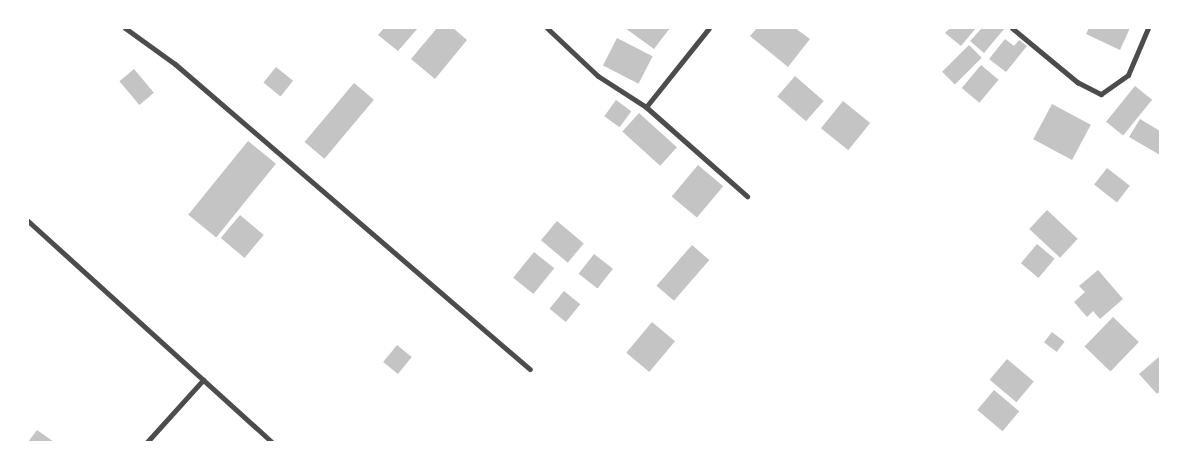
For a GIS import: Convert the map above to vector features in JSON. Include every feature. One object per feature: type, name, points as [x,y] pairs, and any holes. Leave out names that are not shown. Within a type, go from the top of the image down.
[{"type":"street","points":[[125,28],[175,64],[530,369]]},
{"type":"street","points":[[547,28],[598,76],[646,107],[746,196]]},
{"type":"street","points":[[646,107],[709,28]]},
{"type":"street","points":[[1012,28],[1077,82],[1101,94],[1128,75],[1148,28]]},
{"type":"street","points":[[28,220],[272,442]]},
{"type":"street","points":[[147,442],[203,380]]},
{"type":"building","points":[[384,28],[418,28],[398,51],[378,35]]},
{"type":"building","points":[[437,28],[453,28],[467,40],[435,79],[411,59]]},
{"type":"building","points":[[625,28],[670,28],[654,49]]},
{"type":"building","points":[[757,28],[795,28],[810,39],[788,67],[750,36]]},
{"type":"building","points":[[950,28],[976,28],[961,46],[945,33]]},
{"type":"building","points":[[982,28],[1004,29],[984,53],[970,41]]},
{"type":"building","points":[[1089,28],[1130,28],[1120,50],[1086,34]]},
{"type":"building","points":[[617,38],[653,56],[639,84],[603,66]]},
{"type":"building","points":[[1005,39],[1014,46],[1019,40],[1027,46],[1006,72],[989,59]]},
{"type":"building","points":[[969,45],[982,58],[955,85],[942,72]]},
{"type":"building","points":[[981,65],[999,80],[979,103],[962,88]]},
{"type":"building","points":[[276,67],[293,81],[281,96],[263,83]]},
{"type":"building","points":[[134,69],[154,93],[139,105],[119,81]]},
{"type":"building","points":[[795,76],[824,101],[806,121],[777,96]]},
{"type":"building","points":[[354,83],[374,100],[324,159],[305,142]]},
{"type":"building","points":[[1135,86],[1152,100],[1123,136],[1106,122]]},
{"type":"building","points":[[616,100],[631,111],[620,127],[604,116]]},
{"type":"building","points":[[843,101],[870,123],[848,150],[821,128]]},
{"type":"building","points":[[1052,104],[1091,125],[1072,160],[1033,139]]},
{"type":"building","points":[[639,113],[677,147],[660,166],[622,132]]},
{"type":"building","points":[[1140,119],[1160,131],[1160,155],[1129,137]]},
{"type":"building","points":[[248,141],[276,164],[216,237],[188,215]]},
{"type":"building","points":[[698,165],[723,186],[697,218],[672,196]]},
{"type":"building","points":[[1107,168],[1130,186],[1117,202],[1094,185]]},
{"type":"building","points":[[1047,210],[1078,239],[1060,258],[1029,229]]},
{"type":"building","points":[[240,215],[264,235],[244,258],[221,238]]},
{"type":"building","points":[[557,221],[584,243],[568,263],[541,240]]},
{"type":"building","points":[[1037,244],[1055,259],[1039,278],[1021,263]]},
{"type":"building","points":[[692,245],[709,260],[674,301],[657,286]]},
{"type":"building","points":[[534,252],[554,268],[533,294],[513,278]]},
{"type":"building","points":[[594,254],[613,269],[598,288],[579,274]]},
{"type":"building","points":[[1098,270],[1123,299],[1100,319],[1093,311],[1087,317],[1074,302],[1085,292],[1079,286]]},
{"type":"building","points":[[564,291],[580,304],[566,322],[550,309]]},
{"type":"building","points":[[1113,317],[1139,342],[1110,372],[1085,346]]},
{"type":"building","points":[[652,322],[675,341],[649,372],[626,353]]},
{"type":"building","points":[[1052,332],[1065,342],[1057,352],[1044,342]]},
{"type":"building","points":[[397,345],[412,357],[398,374],[383,362]]},
{"type":"building","points":[[1160,356],[1160,391],[1157,394],[1139,374]]},
{"type":"building","points":[[1007,359],[1034,381],[1016,402],[990,380]]},
{"type":"building","points":[[994,390],[1019,411],[1003,431],[977,410]]},
{"type":"building","points":[[37,430],[54,442],[28,442]]}]
